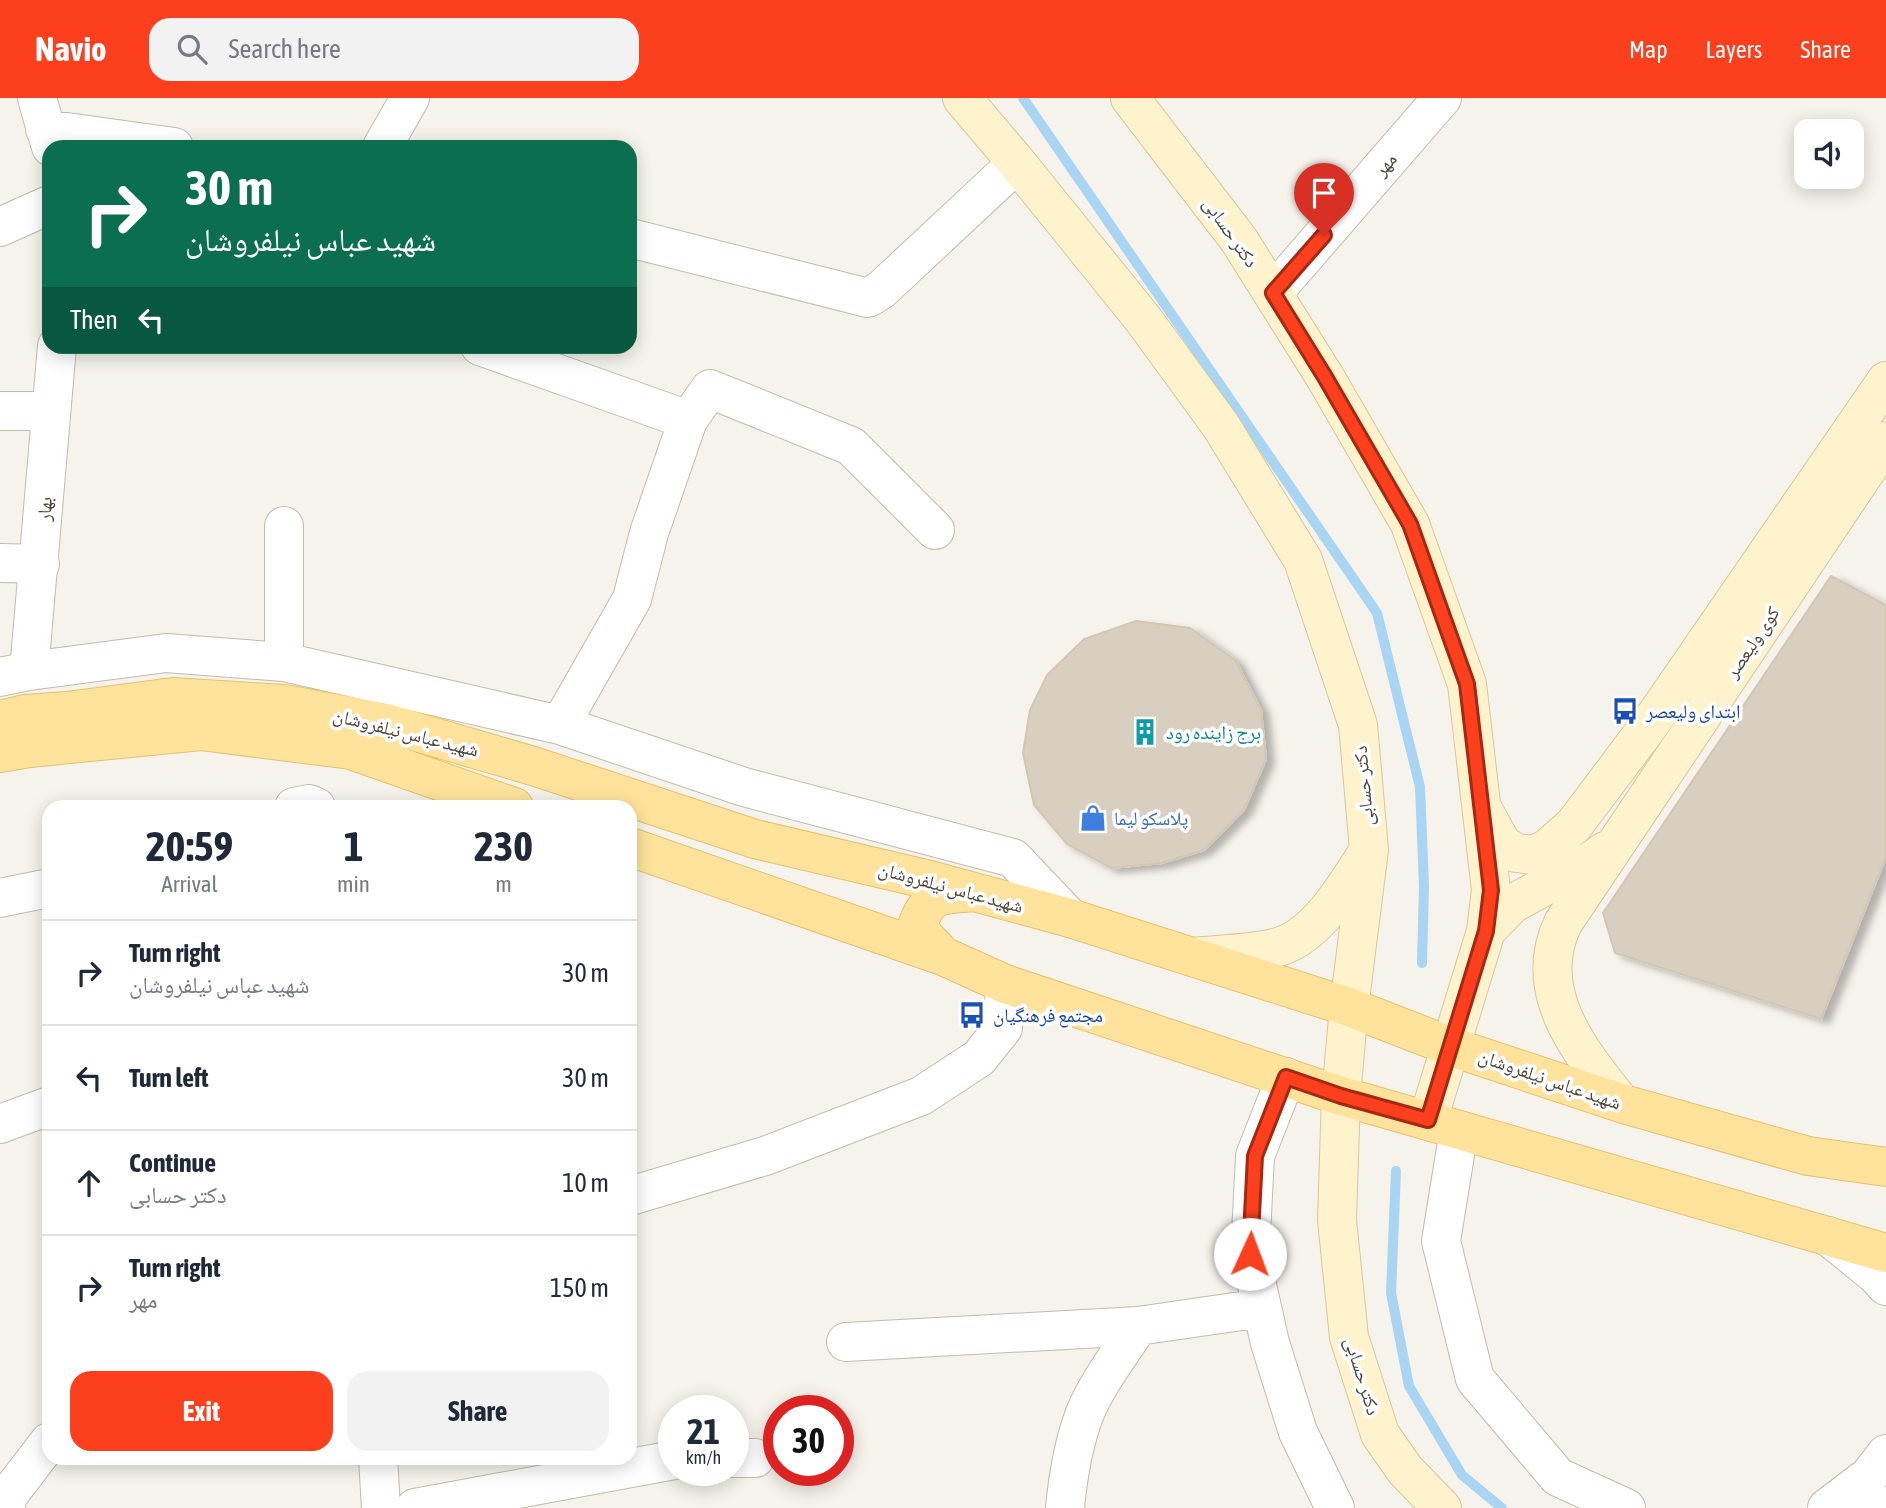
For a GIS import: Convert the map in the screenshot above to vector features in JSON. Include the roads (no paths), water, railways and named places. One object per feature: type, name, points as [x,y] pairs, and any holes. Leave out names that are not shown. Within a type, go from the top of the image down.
[{"type":"main road","name":"دکتر حسابی","points":[[961,98],[1143,319],[1221,426],[1303,560],[1358,724],[1369,850],[1349,1007],[1341,1096],[1337,1220],[1349,1337],[1380,1434],[1405,1470],[1442,1508]]},
{"type":"main road","name":"دکتر حسابی","points":[[1130,98],[1239,240],[1325,377],[1410,524],[1467,684],[1491,879],[1486,931],[1452,1047],[1444,1125]]},
{"type":"main road","name":"کوی ولیعصر","points":[[1481,807],[1502,844],[1516,853],[1532,855],[1548,848],[1574,825],[1647,729],[1886,381]]},
{"type":"main road","name":"کوی ولیعصر","points":[[1621,1103],[1579,1050],[1564,1021],[1552,980],[1552,950],[1557,936],[1570,912],[1886,441]]},
{"type":"main road","name":"شهید عباس نیلفروشان","points":[[0,720],[25,714],[173,696],[284,704],[386,723],[533,766],[636,800]]},
{"type":"main road","name":"شهید عباس نیلفروشان","points":[[0,753],[201,731],[351,750],[494,800]]},
{"type":"main road","name":"شهید عباس نیلفروشان","points":[[637,800],[755,839],[976,892],[1070,918],[1349,1007],[1452,1047],[1621,1103],[1808,1156],[1886,1167]]},
{"type":"main road","points":[[1486,931],[1512,904],[1591,861],[1619,840]]},
{"type":"main road","points":[[637,849],[943,956],[1005,984],[1341,1096],[1886,1253]]},
{"type":"main road","points":[[1193,957],[1277,948],[1311,928],[1341,894],[1369,850]]},
{"type":"main road","points":[[943,956],[924,936],[918,923],[925,905],[942,895],[976,892]]},
{"type":"street","points":[[386,140],[410,98]]},
{"type":"street","name":"مهر","points":[[1273,293],[1442,98]]},
{"type":"street","points":[[44,125],[133,140]]},
{"type":"street","points":[[637,240],[868,298],[881,290],[1017,163]]},
{"type":"street","points":[[0,228],[42,208]]},
{"type":"street","name":"بهار","points":[[15,674],[40,564],[56,354]]},
{"type":"street","points":[[502,354],[688,420]]},
{"type":"street","points":[[560,725],[632,599],[649,533],[688,420],[710,389],[850,446],[935,530]]},
{"type":"street","points":[[0,411],[51,411]]},
{"type":"street","points":[[284,526],[284,662]]},
{"type":"street","points":[[0,563],[40,564]]},
{"type":"street","points":[[15,674],[166,653],[284,662],[560,725],[744,787],[1013,858],[1070,918]]},
{"type":"street","points":[[0,898],[42,889]]},
{"type":"street","points":[[637,1194],[765,1156],[921,1096],[979,1058],[1003,1028],[1005,984]]},
{"type":"street","points":[[1286,1077],[1255,1156],[1250,1254],[1270,1343],[1298,1432],[1335,1508]]},
{"type":"street","points":[[0,1124],[42,1109]]},
{"type":"street","points":[[1444,1125],[1441,1241],[1475,1379],[1558,1477],[1626,1508]]},
{"type":"street","points":[[1828,1237],[1886,1286]]},
{"type":"street","points":[[846,1342],[1138,1326],[1262,1308]]},
{"type":"street","points":[[1065,1508],[1068,1472],[1085,1413],[1138,1326]]},
{"type":"street","points":[[6,1508],[7,1497],[42,1451]]},
{"type":"street","points":[[1827,1508],[1870,1476],[1886,1454]]},
{"type":"street","points":[[415,1508],[658,1463]]},
{"type":"street","points":[[378,1465],[381,1508]]},
{"type":"street","points":[[1873,1508],[1886,1506]]},
{"type":"waterway","points":[[1023,98],[1377,613],[1420,787],[1424,886],[1422,963]]},
{"type":"waterway","points":[[1396,1171],[1391,1293],[1409,1386],[1462,1475],[1502,1508]]},
{"type":"place","name":"ابتدای ولیعصر","points":[[1625,711]]},
{"type":"place","name":"برج زاینده رود","points":[[1145,732]]},
{"type":"place","name":"پلاسکو لیما","points":[[1093,818]]},
{"type":"place","name":"مجتمع فرهنگیان","points":[[972,1015]]}]
